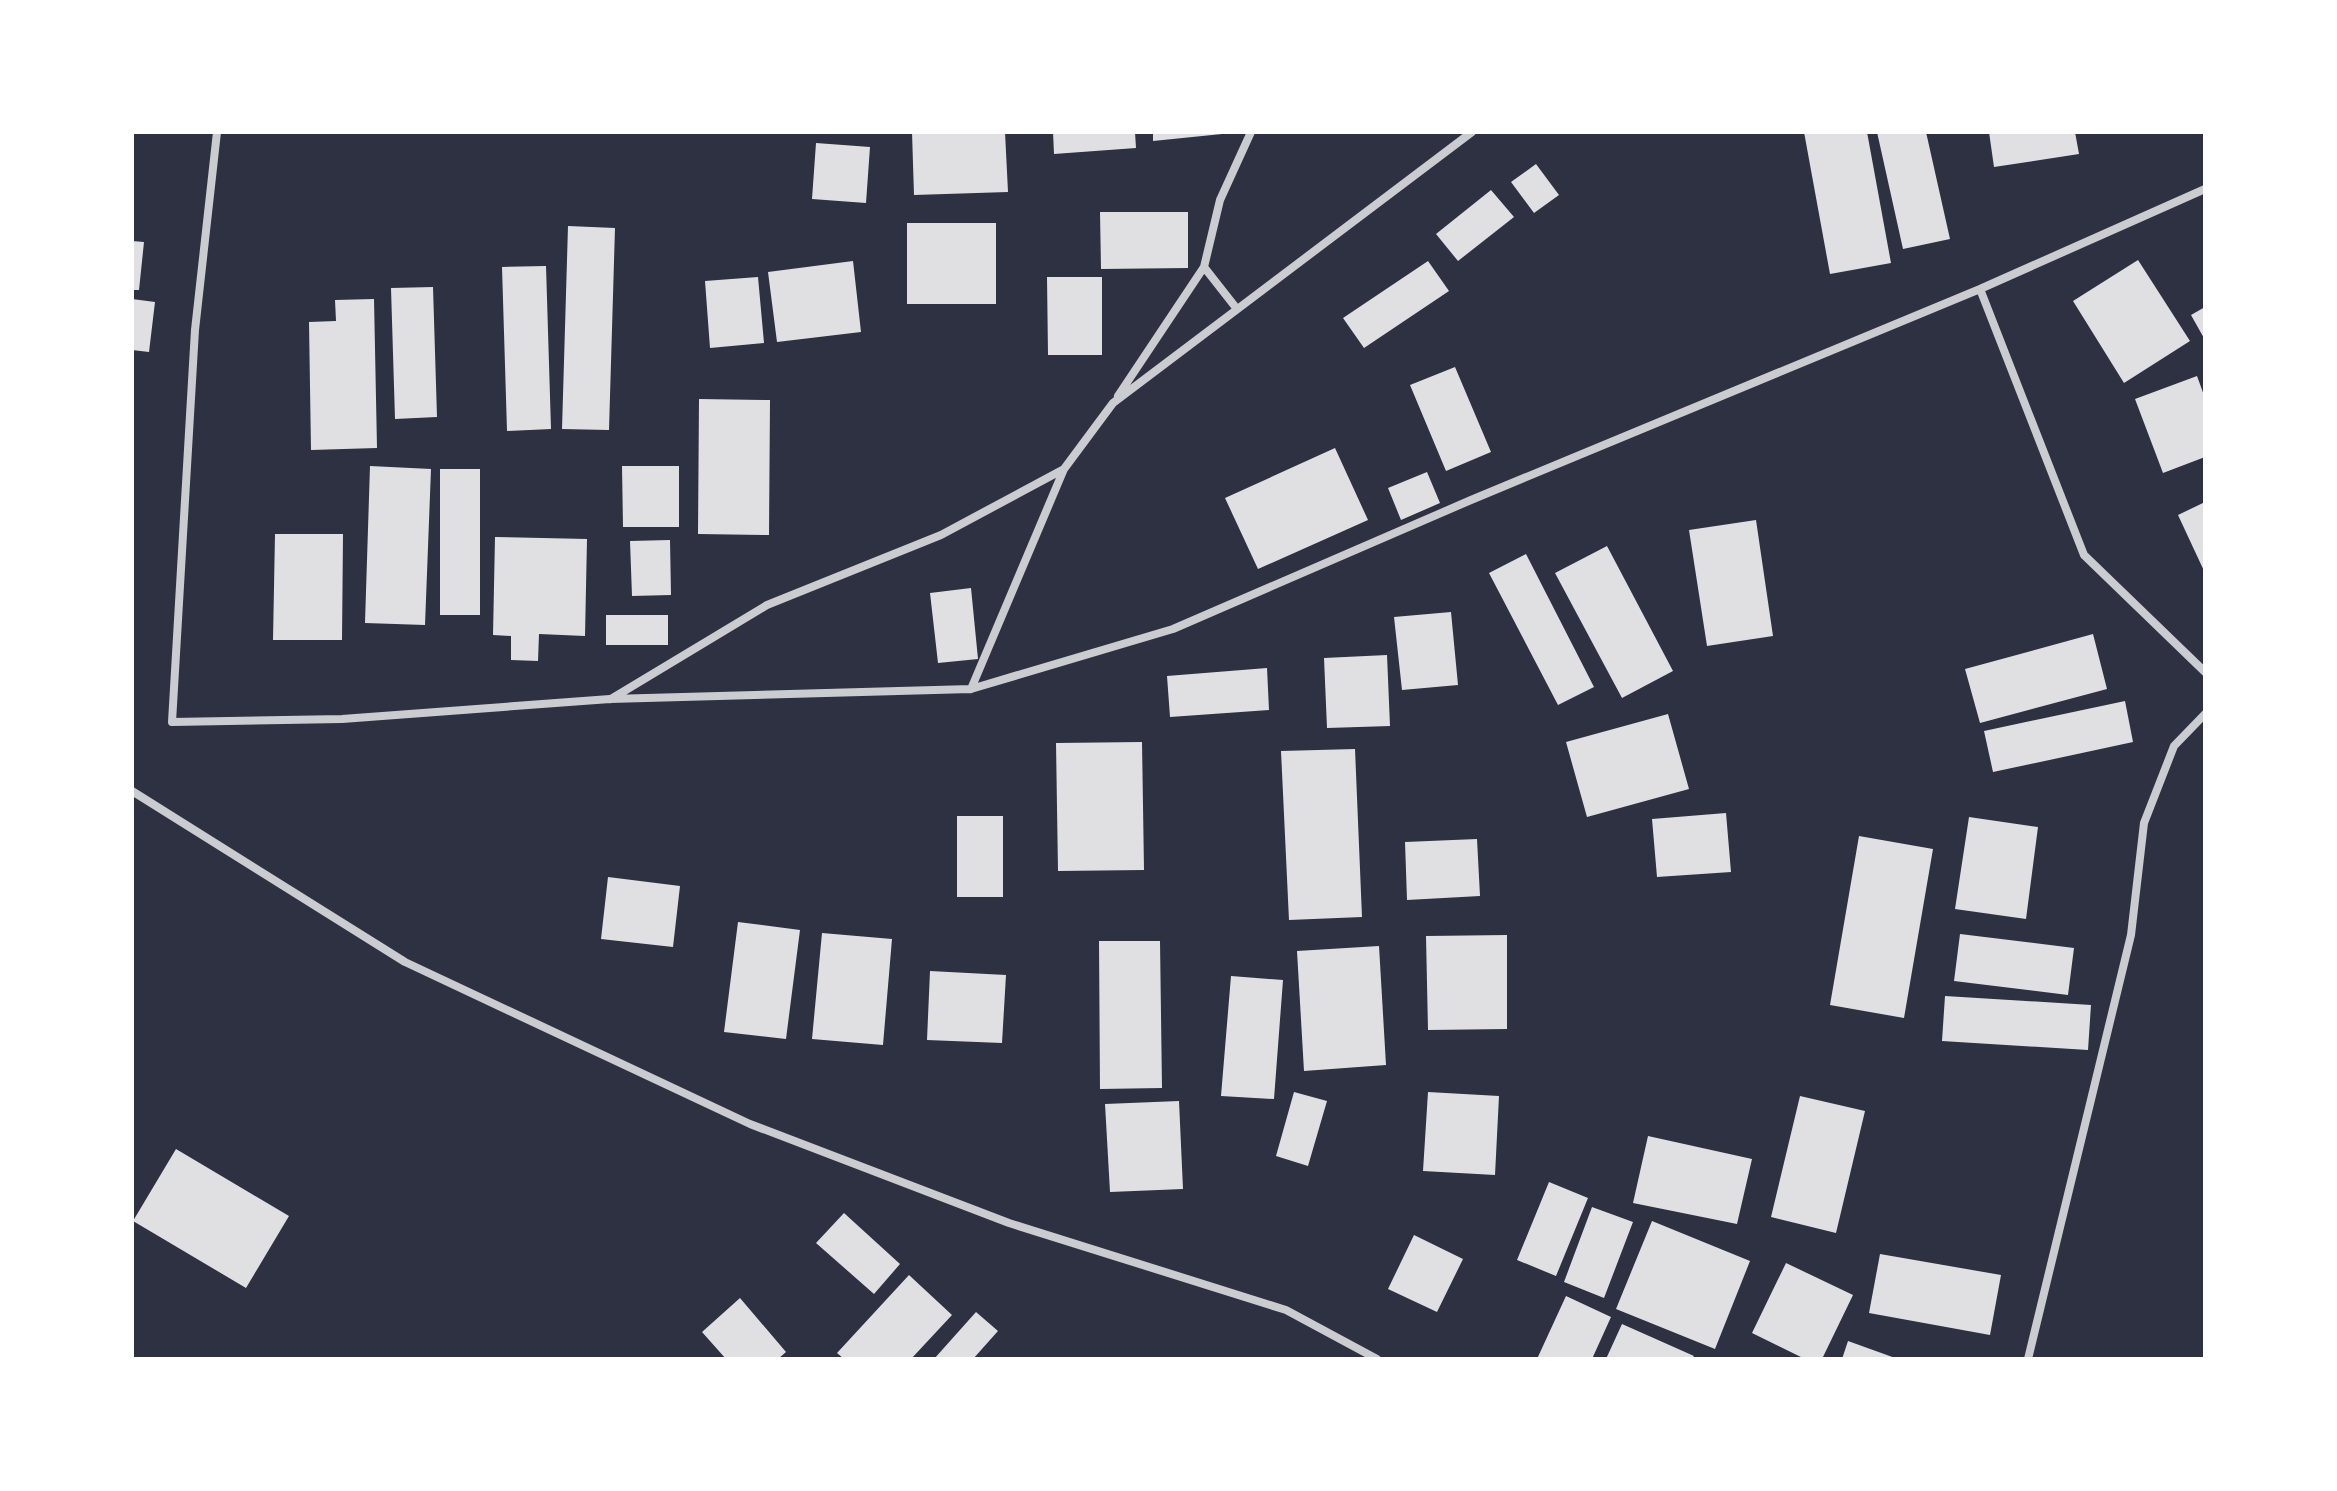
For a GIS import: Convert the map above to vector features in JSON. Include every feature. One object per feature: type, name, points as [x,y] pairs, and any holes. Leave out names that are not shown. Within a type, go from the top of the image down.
[{"type":"street","points":[[217,132],[195,330],[172,722],[342,719],[610,699],[971,689],[1173,629],[1471,500],[1980,289],[2205,189]]},
{"type":"street","points":[[971,689],[1064,469],[1113,403],[1204,267],[1220,200],[1251,132]]},
{"type":"street","points":[[1113,403],[1472,132]]},
{"type":"street","points":[[1204,267],[1237,309]]},
{"type":"street","points":[[1980,289],[2084,555],[2205,672]]},
{"type":"street","points":[[610,699],[767,605],[941,535],[1064,469]]},
{"type":"street","points":[[2028,1359],[2131,935],[2144,823],[2174,746],[2205,714]]},
{"type":"street","points":[[132,791],[405,962],[750,1124],[1009,1223],[1286,1310],[1377,1359]]},
{"type":"building","points":[[912,132],[1005,132],[1008,192],[914,195]]},
{"type":"building","points":[[1053,132],[1135,132],[1136,148],[1054,154]]},
{"type":"building","points":[[1153,132],[1222,132],[1222,134],[1153,141]]},
{"type":"building","points":[[1804,132],[1867,132],[1891,263],[1830,274]]},
{"type":"building","points":[[1877,132],[1926,132],[1950,239],[1903,249]]},
{"type":"building","points":[[1989,132],[2075,132],[2079,154],[1994,167]]},
{"type":"building","points":[[816,143],[870,147],[866,203],[812,199]]},
{"type":"building","points":[[1536,164],[1559,195],[1534,213],[1511,182]]},
{"type":"building","points":[[1491,190],[1514,217],[1458,261],[1436,234]]},
{"type":"building","points":[[1100,212],[1188,212],[1188,268],[1101,269]]},
{"type":"building","points":[[907,223],[996,223],[996,304],[907,304]]},
{"type":"building","points":[[568,226],[615,228],[609,430],[562,429]]},
{"type":"building","points":[[132,241],[144,242],[139,290],[132,290]]},
{"type":"building","points":[[2138,260],[2190,341],[2124,383],[2073,301]]},
{"type":"building","points":[[853,261],[861,332],[777,342],[768,272]]},
{"type":"building","points":[[1428,261],[1449,291],[1364,348],[1343,318]]},
{"type":"building","points":[[546,266],[551,429],[507,431],[502,267]]},
{"type":"building","points":[[758,277],[764,343],[710,348],[705,281]]},
{"type":"building","points":[[1047,277],[1102,277],[1102,355],[1048,355]]},
{"type":"building","points":[[433,287],[437,417],[395,419],[391,288]]},
{"type":"building","points":[[132,299],[155,302],[149,352],[132,350]]},
{"type":"building","points":[[374,299],[377,448],[311,450],[309,322],[336,321],[335,300]]},
{"type":"building","points":[[2205,307],[2205,340],[2191,315]]},
{"type":"building","points":[[1455,367],[1491,452],[1446,471],[1410,385]]},
{"type":"building","points":[[2197,376],[2205,398],[2205,457],[2163,473],[2135,399]]},
{"type":"building","points":[[699,399],[770,400],[769,535],[698,534]]},
{"type":"building","points":[[1335,448],[1368,520],[1258,569],[1225,498]]},
{"type":"building","points":[[370,466],[431,469],[425,625],[365,623]]},
{"type":"building","points":[[622,466],[679,466],[679,527],[623,527]]},
{"type":"building","points":[[440,469],[480,469],[480,615],[440,615]]},
{"type":"building","points":[[1427,472],[1440,503],[1401,520],[1388,488]]},
{"type":"building","points":[[2205,502],[2205,573],[2178,515]]},
{"type":"building","points":[[1756,520],[1773,636],[1707,646],[1689,530]]},
{"type":"building","points":[[275,534],[343,534],[342,640],[273,640]]},
{"type":"building","points":[[495,537],[587,539],[585,636],[539,634],[538,661],[511,660],[511,636],[493,635]]},
{"type":"building","points":[[670,540],[671,595],[632,596],[630,541]]},
{"type":"building","points":[[1607,546],[1673,671],[1622,698],[1555,573]]},
{"type":"building","points":[[1526,554],[1594,687],[1558,705],[1489,573]]},
{"type":"building","points":[[971,588],[978,659],[938,663],[930,593]]},
{"type":"building","points":[[1451,612],[1458,685],[1402,690],[1394,617]]},
{"type":"building","points":[[606,615],[668,615],[668,645],[606,645]]},
{"type":"building","points":[[2093,634],[2107,689],[1980,723],[1965,669]]},
{"type":"building","points":[[1387,655],[1390,726],[1327,728],[1324,658]]},
{"type":"building","points":[[1267,668],[1269,710],[1170,717],[1167,676]]},
{"type":"building","points":[[2125,701],[2133,742],[1993,772],[1984,731]]},
{"type":"building","points":[[1668,714],[1689,789],[1587,817],[1566,742]]},
{"type":"building","points":[[1142,742],[1144,870],[1058,871],[1056,743]]},
{"type":"building","points":[[1355,749],[1362,917],[1289,920],[1281,751]]},
{"type":"building","points":[[1726,813],[1731,872],[1657,877],[1652,819]]},
{"type":"building","points":[[957,816],[1003,816],[1003,897],[957,897]]},
{"type":"building","points":[[1969,817],[2038,827],[2026,919],[1955,909]]},
{"type":"building","points":[[1859,836],[1933,849],[1904,1018],[1830,1005]]},
{"type":"building","points":[[1477,839],[1480,896],[1407,900],[1405,842]]},
{"type":"building","points":[[608,877],[680,886],[673,947],[601,939]]},
{"type":"building","points":[[738,922],[800,930],[786,1039],[724,1032]]},
{"type":"building","points":[[822,933],[892,939],[883,1045],[812,1039]]},
{"type":"building","points":[[1960,934],[2074,948],[2068,995],[1954,981]]},
{"type":"building","points":[[1507,935],[1507,1029],[1428,1030],[1426,936]]},
{"type":"building","points":[[1099,941],[1160,941],[1162,1088],[1100,1089]]},
{"type":"building","points":[[1379,946],[1386,1065],[1304,1071],[1297,951]]},
{"type":"building","points":[[930,971],[1006,975],[1002,1043],[927,1040]]},
{"type":"building","points":[[1231,976],[1283,980],[1274,1099],[1221,1096]]},
{"type":"building","points":[[1945,996],[2091,1005],[2088,1050],[1942,1041]]},
{"type":"building","points":[[1294,1092],[1327,1101],[1308,1166],[1276,1156]]},
{"type":"building","points":[[1428,1092],[1499,1096],[1495,1175],[1423,1171]]},
{"type":"building","points":[[1800,1096],[1865,1111],[1836,1233],[1771,1217]]},
{"type":"building","points":[[1179,1101],[1183,1189],[1110,1192],[1105,1104]]},
{"type":"building","points":[[1648,1136],[1752,1159],[1737,1224],[1633,1203]]},
{"type":"building","points":[[176,1149],[289,1216],[246,1288],[133,1221]]},
{"type":"building","points":[[1549,1182],[1588,1198],[1556,1276],[1517,1260]]},
{"type":"building","points":[[1592,1207],[1633,1222],[1604,1298],[1564,1282]]},
{"type":"building","points":[[844,1213],[900,1264],[874,1294],[816,1243]]},
{"type":"building","points":[[1652,1221],[1750,1261],[1715,1349],[1616,1309]]},
{"type":"building","points":[[1414,1235],[1463,1259],[1437,1312],[1388,1289]]},
{"type":"building","points":[[1880,1254],[2001,1275],[1990,1335],[1869,1313]]},
{"type":"building","points":[[1786,1263],[1853,1295],[1822,1359],[1805,1359],[1752,1333]]},
{"type":"building","points":[[909,1275],[952,1315],[911,1359],[844,1359],[837,1353]]},
{"type":"building","points":[[1566,1296],[1611,1317],[1592,1359],[1537,1359]]},
{"type":"building","points":[[740,1298],[786,1352],[778,1359],[726,1359],[702,1332]]},
{"type":"building","points":[[976,1312],[998,1331],[973,1359],[934,1359]]},
{"type":"building","points":[[1622,1324],[1694,1356],[1692,1359],[1606,1359]]},
{"type":"building","points":[[1848,1341],[1898,1359],[1842,1359]]}]
